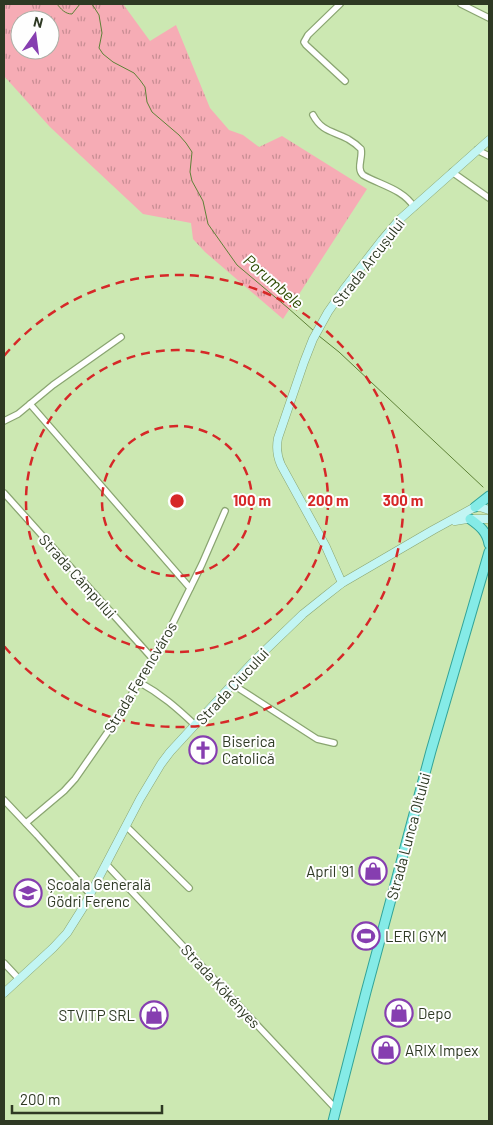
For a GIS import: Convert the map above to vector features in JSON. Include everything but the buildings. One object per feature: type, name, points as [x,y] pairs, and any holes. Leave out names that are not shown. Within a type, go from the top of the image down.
[{"type":"main road","name":"Strada Arcușului","points":[[342,583],[326,547],[281,465],[276,451],[278,438],[313,339],[344,289],[399,220],[489,140]]},
{"type":"main road","points":[[441,526],[475,507],[489,496]]},
{"type":"main road","points":[[475,507],[489,510]]},
{"type":"main road","points":[[470,519],[486,534],[489,544]]},
{"type":"main road","points":[[441,526],[458,520],[489,519]]},
{"type":"main road","name":"Strada Ciucului","points":[[4,993],[64,937],[90,894],[161,764],[232,684],[304,614],[342,583],[441,526]]},
{"type":"main road","name":"Strada Lunca Oltului","points":[[333,1121],[429,759],[489,552]]},
{"type":"street","points":[[340,4],[308,35],[304,42],[345,82]]},
{"type":"street","points":[[461,4],[489,18]]},
{"type":"street","points":[[313,115],[321,127],[348,139],[361,149],[360,172],[363,175],[403,195],[414,207]]},
{"type":"street","points":[[477,150],[489,156]]},
{"type":"street","points":[[452,172],[489,198]]},
{"type":"street","points":[[4,421],[18,414],[54,385],[121,337]]},
{"type":"street","points":[[30,404],[190,588]]},
{"type":"street","name":"Strada Câmpului","points":[[4,492],[153,659]]},
{"type":"street","name":"Strada Ferencváros","points":[[26,823],[75,780],[107,733],[170,630],[225,510]]},
{"type":"street","points":[[139,682],[161,695],[195,725]]},
{"type":"street","points":[[232,684],[317,738],[334,743]]},
{"type":"street","points":[[4,800],[90,894]]},
{"type":"street","points":[[126,826],[189,888]]},
{"type":"street","name":"Strada Kökényes","points":[[106,864],[336,1108]]},
{"type":"street","points":[[4,963],[19,979]]},
{"type":"green space","points":[[4,4],[123,4],[150,41],[176,25],[210,108],[229,130],[243,135],[259,147],[282,136],[367,189],[283,319],[205,252],[193,239],[191,223],[143,214],[50,127],[4,76]]},
{"type":"waterway","name":"Porumbele","points":[[57,4],[70,14],[80,4]]},
{"type":"waterway","name":"Porumbele","points":[[92,4],[99,15],[102,33],[99,48],[103,54],[113,62],[134,73],[145,87],[147,102],[152,112],[179,135],[192,152],[190,172],[192,181],[203,201],[208,224],[237,265],[314,331]]},
{"type":"waterway","name":"Porumbele","points":[[319,336],[339,352],[483,487]]},
{"type":"place","name":"Biserica Catolică","points":[[203,750]]},
{"type":"place","name":"April '91","points":[[373,871]]},
{"type":"place","name":"Școala Generală Gödri Ferenc","points":[[28,893]]},
{"type":"place","name":"LERI GYM","points":[[366,936]]},
{"type":"place","name":"Depo","points":[[399,1013]]},
{"type":"place","name":"STVITP SRL","points":[[154,1015]]},
{"type":"place","name":"ARIX Impex","points":[[386,1050]]}]
